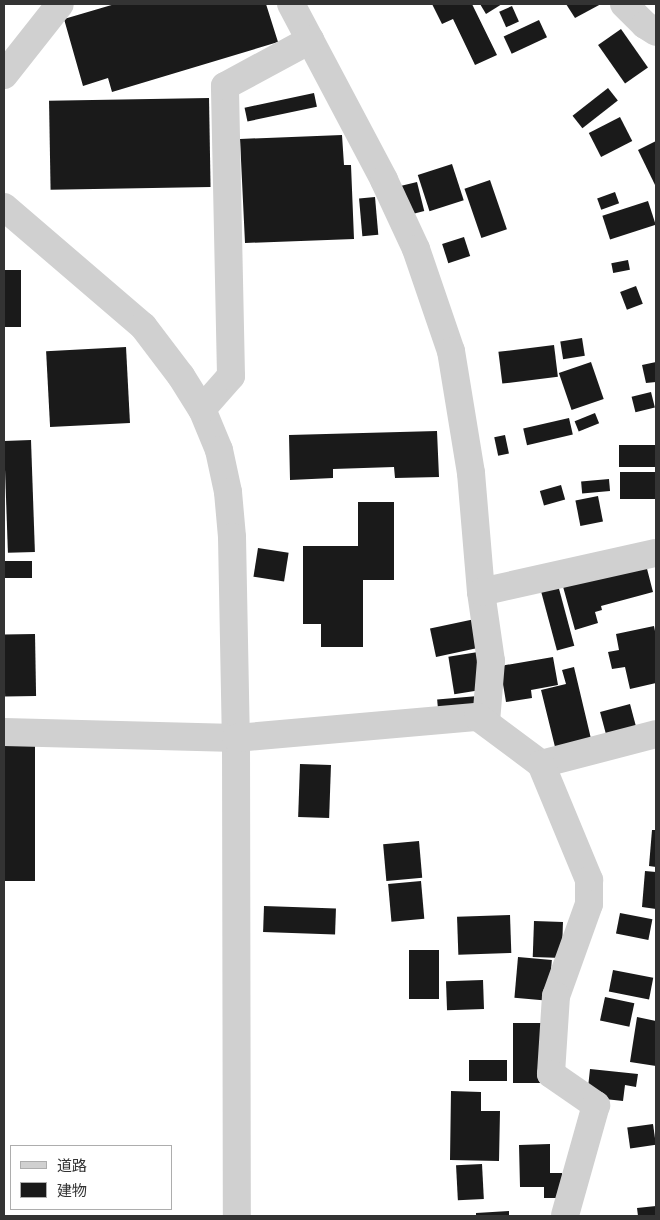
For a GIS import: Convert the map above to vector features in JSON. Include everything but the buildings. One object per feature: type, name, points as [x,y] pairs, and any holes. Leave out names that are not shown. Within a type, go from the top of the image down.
[{"type":"street","points":[[4,75],[60,4]]},
{"type":"street","points":[[291,4],[384,180],[412,240],[451,351],[471,473],[481,592],[491,661],[486,722]]},
{"type":"street","points":[[624,4],[645,25],[656,32]]},
{"type":"street","points":[[202,409],[230,376],[225,86],[310,40]]},
{"type":"street","points":[[4,207],[143,326],[181,376],[202,409],[219,450],[228,492],[232,537],[236,738],[237,1216]]},
{"type":"street","points":[[481,592],[656,552]]},
{"type":"street","points":[[4,732],[236,738],[478,717],[541,764],[589,880],[589,904],[556,996],[551,1074],[596,1105],[567,1216]]},
{"type":"street","points":[[541,764],[656,734]]}]
